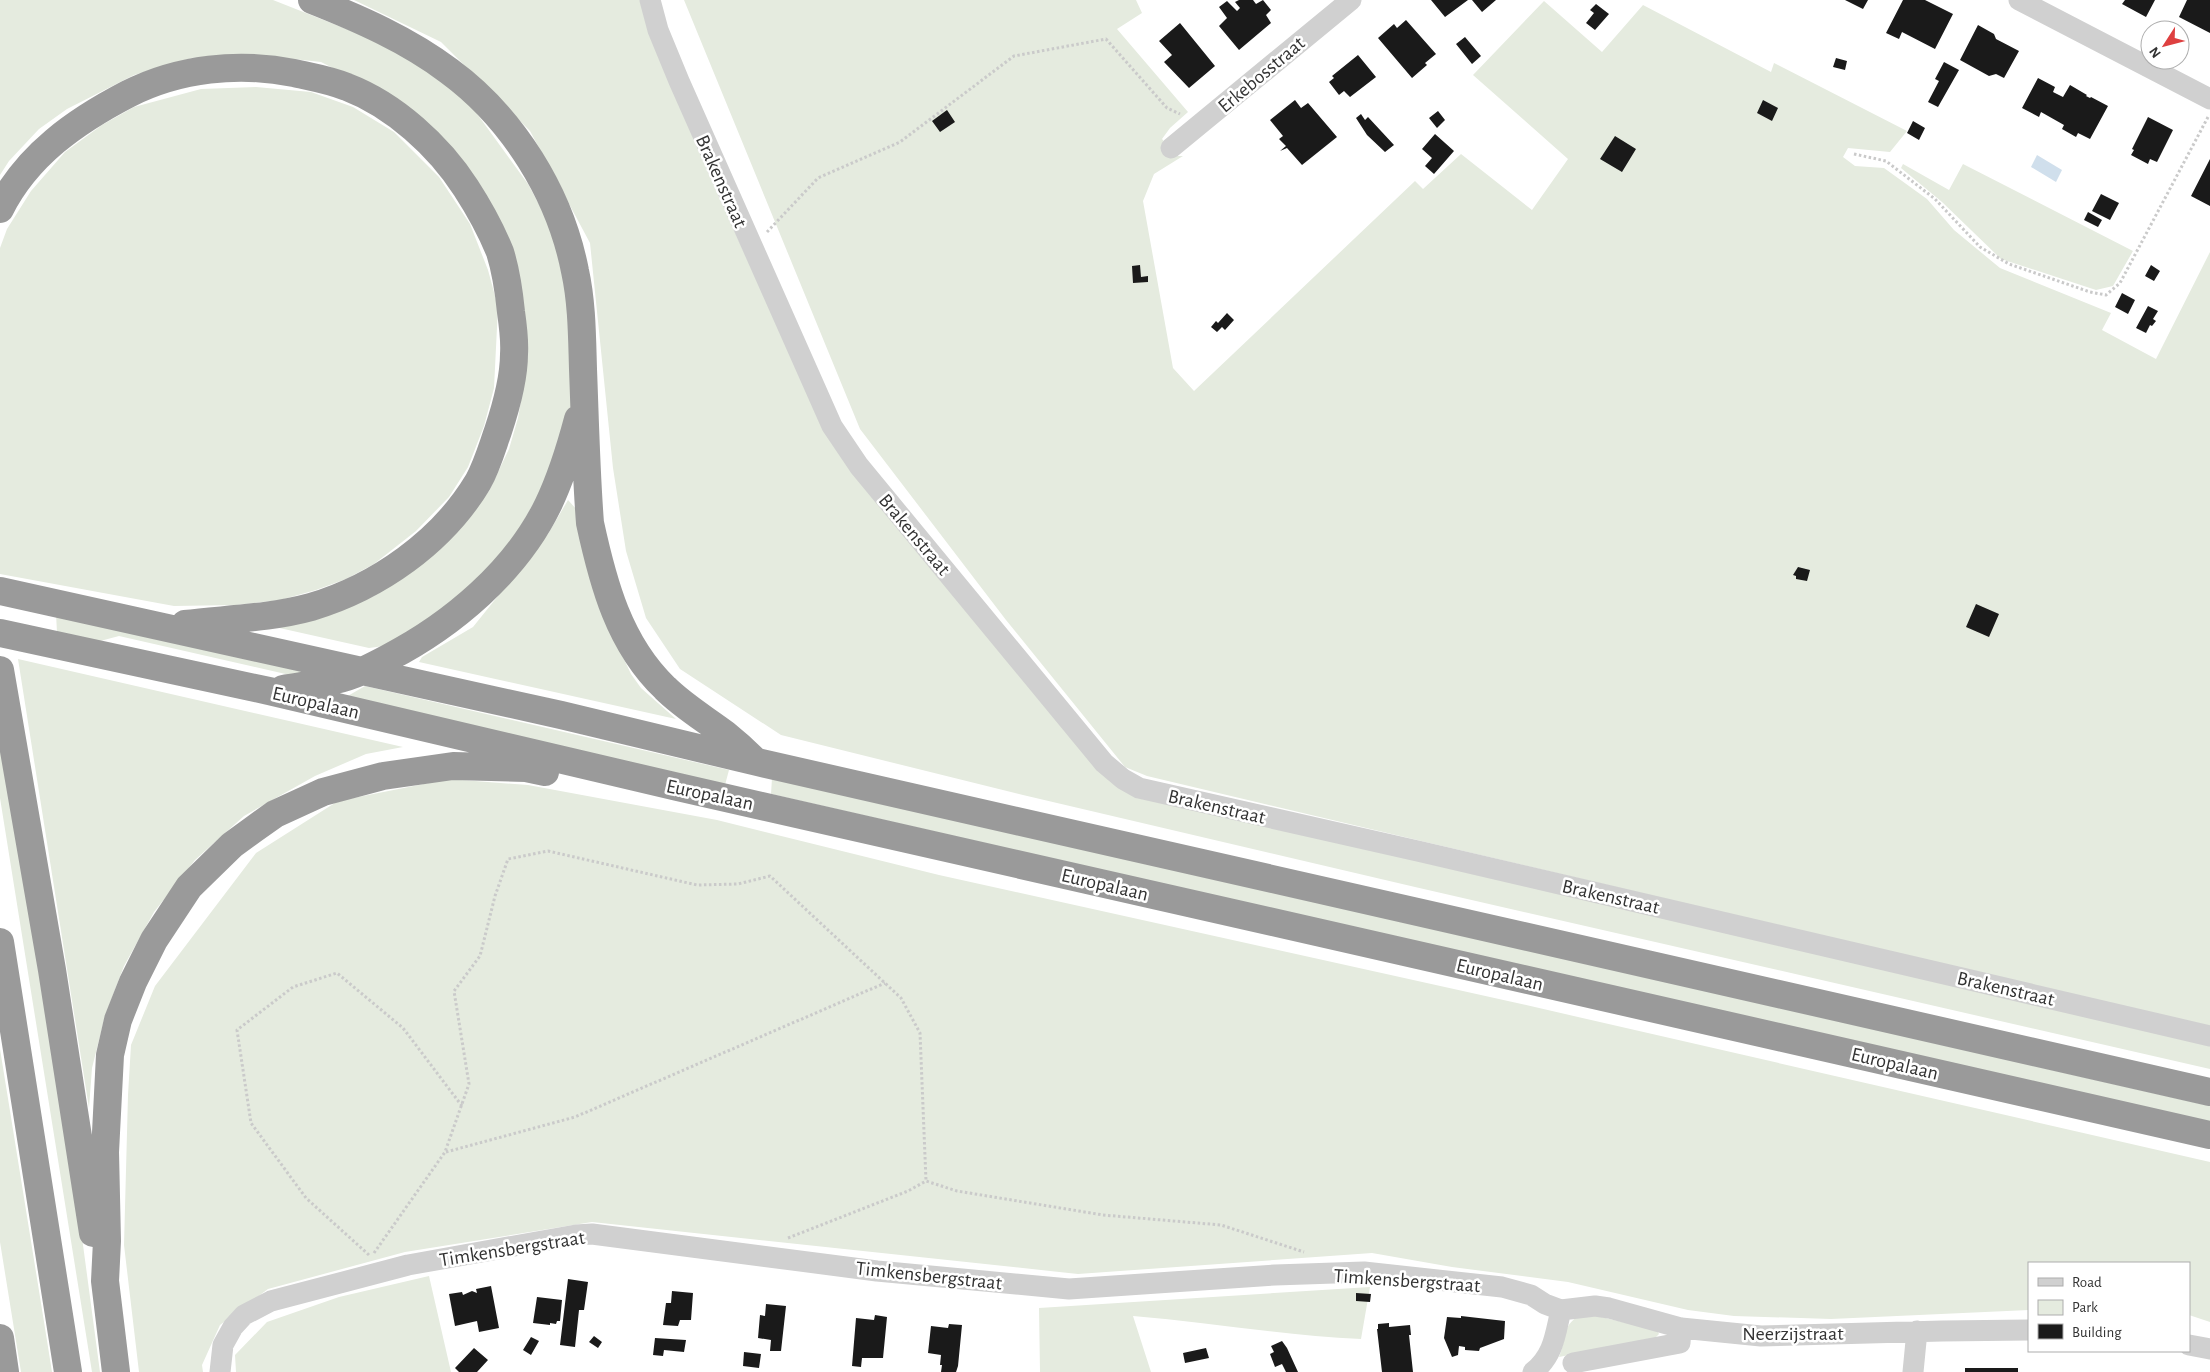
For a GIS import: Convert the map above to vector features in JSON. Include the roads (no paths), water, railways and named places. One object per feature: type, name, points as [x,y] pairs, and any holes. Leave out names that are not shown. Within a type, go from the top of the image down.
[{"type":"highway","points":[[312,0],[354,16],[401,40],[450,71],[487,104],[518,141],[545,184],[562,224],[575,271],[581,314],[590,523],[605,582],[623,632],[640,659],[664,688],[695,714],[725,734],[757,762]]},
{"type":"highway","points":[[0,209],[23,174],[43,150],[87,116],[110,103],[137,90],[184,74],[234,68],[259,68],[316,78],[347,87],[371,99],[396,116],[441,155],[459,177],[480,211],[500,253],[510,302],[514,355],[506,407],[480,478],[467,498],[445,525],[395,568],[320,604],[267,616],[164,627]]},
{"type":"highway","points":[[269,691],[336,680],[363,671],[419,642],[472,603],[520,550],[547,507],[561,476],[584,398]]},
{"type":"highway","name":"Europalaan","points":[[0,591],[561,715],[757,762],[2210,1092]]},
{"type":"highway","name":"Europalaan","points":[[0,633],[269,691],[678,787],[2210,1135]]},
{"type":"highway","points":[[0,670],[52,970],[95,1249],[106,1280]]},
{"type":"highway","points":[[116,1372],[106,1280],[105,1152],[110,1055],[118,1020],[133,982],[154,940],[189,888],[232,845],[275,814],[323,792],[383,776],[453,766],[526,768],[614,788],[678,787]]},
{"type":"highway","points":[[0,942],[68,1372]]},
{"type":"highway","points":[[0,1338],[6,1372]]},
{"type":"street","name":"Brakenstraat","points":[[650,0],[658,30],[749,241],[832,426],[859,466],[1104,762],[1123,779],[1139,788],[1441,856],[2210,1036]]},
{"type":"street","name":"Erkebosstraat","points":[[1171,148],[1351,0]]},
{"type":"street","points":[[2019,0],[2210,99]]},
{"type":"street","name":"Timkensbergstraat","points":[[220,1372],[223,1345],[233,1327],[244,1315],[270,1301],[408,1265],[576,1235],[592,1234],[877,1271],[1068,1289],[1275,1275],[1364,1272],[1502,1287],[1531,1295],[1545,1304],[1561,1310]]},
{"type":"street","points":[[1533,1372],[1544,1363],[1551,1350],[1561,1310],[1595,1306],[1609,1308],[1681,1328],[1680,1343],[1573,1363]]},
{"type":"street","name":"Neerzijstraat","points":[[1681,1328],[1761,1336],[2028,1330]]},
{"type":"street","points":[[1913,1372],[1917,1331]]},
{"type":"street","points":[[2190,1346],[2210,1349]]},
{"type":"water","points":[[2037,155],[2062,170],[2056,182],[2031,167]]}]
